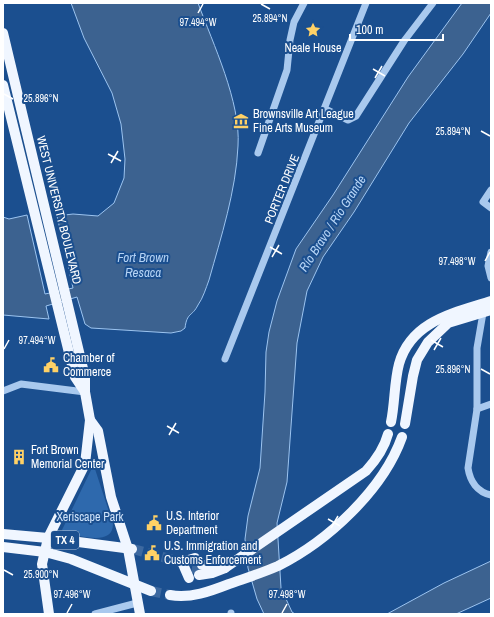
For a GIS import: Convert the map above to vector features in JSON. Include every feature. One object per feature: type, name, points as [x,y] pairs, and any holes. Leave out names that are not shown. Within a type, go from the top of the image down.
[{"type":"main road","name":"WEST UNIVERSITY BOULEVARD","points":[[3,33],[85,377],[85,392],[90,420],[85,464],[48,538],[42,564],[49,614]]},
{"type":"main road","name":"WEST UNIVERSITY BOULEVARD","points":[[3,85],[75,377],[85,392]]},
{"type":"main road","points":[[391,422],[399,364],[404,352],[415,336],[429,323],[441,317],[491,301]]},
{"type":"main road","points":[[405,424],[413,376],[423,350],[440,329],[448,323],[487,311]]},
{"type":"main road","name":"WEST UNIVERSITY BOULEVARD","points":[[90,420],[98,432],[111,497],[130,549],[134,585],[140,614]]},
{"type":"main road","points":[[196,569],[182,562],[196,569],[225,568],[344,486],[366,470],[375,461],[388,434]]},
{"type":"main road","points":[[170,595],[188,596],[224,586],[276,566],[303,551],[341,521],[361,501],[391,463],[402,437]]},
{"type":"main road","points":[[85,464],[96,460],[105,466]]},
{"type":"main road","name":"TX 4","points":[[3,534],[48,538],[130,549]]},
{"type":"main road","name":"TX 4","points":[[3,547],[45,552],[90,566],[134,585]]},
{"type":"main road","points":[[134,585],[151,591]]},
{"type":"street","points":[[258,153],[287,70],[290,40],[294,22],[304,3]]},
{"type":"street","name":"PORTER DRIVE","points":[[226,359],[366,3]]},
{"type":"street","points":[[325,109],[348,120],[356,116],[404,42],[433,3]]},
{"type":"street","points":[[491,190],[483,202],[491,208]]},
{"type":"street","points":[[491,252],[488,266],[491,278]]},
{"type":"street","points":[[487,311],[478,341],[477,409],[469,473],[475,486],[485,494],[491,495]]},
{"type":"street","points":[[3,391],[21,384],[85,392]]},
{"type":"street","points":[[477,409],[491,404]]},
{"type":"street","points":[[95,614],[137,603]]},
{"type":"green space","name":"Xeriscape Park","points":[[92,468],[95,469],[113,524],[112,531],[107,535],[94,538],[64,533],[62,530]]},
{"type":"water","name":"Fort Brown Resaca","points":[[71,3],[198,3],[225,73],[231,92],[238,129],[237,163],[227,214],[209,280],[200,302],[196,309],[188,317],[185,328],[181,331],[171,333],[91,328],[85,324],[77,297],[46,306],[49,319],[3,315],[3,217],[9,219],[27,215],[45,294],[73,288],[57,216],[73,214],[98,216],[114,203],[124,178],[125,159],[121,124],[112,93],[84,38]]},
{"type":"water","name":"Río Bravo / Rio Grande","points":[[462,3],[491,3],[491,13],[463,54],[409,123],[354,212],[323,257],[307,291],[297,343],[287,482],[277,523],[281,588],[292,612],[295,614],[264,614],[257,599],[248,568],[245,539],[248,516],[260,468],[266,352],[269,332],[277,301],[296,249],[333,195],[408,77]]},
{"type":"water","points":[[491,561],[491,598],[456,614],[387,614],[444,583]]},
{"type":"tunnel","points":[[133,549],[181,562]]},
{"type":"tunnel","points":[[192,568],[201,569]]},
{"type":"tunnel","points":[[151,591],[170,595]]},
{"type":"place","name":"Neale House","points":[[313,30]]},
{"type":"place","name":"Brownsville Art League Fine Arts Museum","points":[[241,121]]},
{"type":"place","name":"Chamber of Commerce","points":[[51,365]]},
{"type":"place","name":"Fort Brown Memorial Center","points":[[19,457]]},
{"type":"place","name":"U.S. Interior Department","points":[[154,523]]},
{"type":"place","name":"U.S. Immigration and Customs Enforcement","points":[[152,553]]}]
